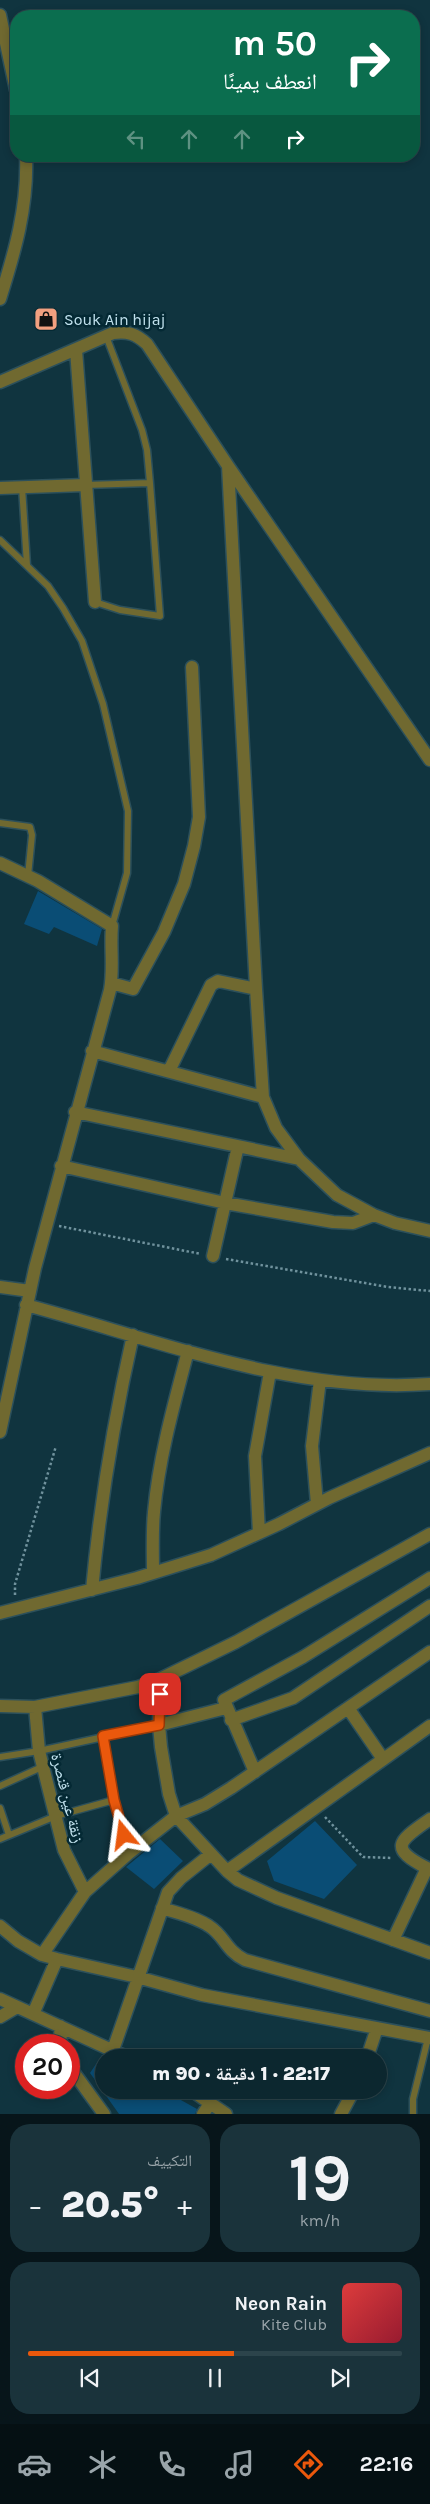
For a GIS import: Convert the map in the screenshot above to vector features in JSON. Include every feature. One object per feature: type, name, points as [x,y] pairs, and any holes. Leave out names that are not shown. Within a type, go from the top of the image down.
[{"type":"street","points":[[0,15],[10,62]]},
{"type":"street","points":[[0,299],[17,247],[24,213],[27,182],[26,162]]},
{"type":"street","points":[[0,382],[106,336],[125,331],[138,336],[147,344],[228,466],[430,760]]},
{"type":"street","points":[[76,350],[95,602]]},
{"type":"street","points":[[228,466],[256,989],[264,1097],[276,1128],[299,1159],[337,1195],[374,1215],[395,1223],[430,1231]]},
{"type":"street","points":[[0,488],[85,485]]},
{"type":"street","points":[[111,983],[133,989],[164,932],[184,884],[189,865],[199,817],[192,667]]},
{"type":"street","points":[[0,864],[28,876],[112,926],[110,950],[113,967],[111,983],[61,1166],[26,1306],[0,1432]]},
{"type":"street","points":[[169,1071],[211,985],[218,981],[256,989]]},
{"type":"street","points":[[92,1051],[264,1097]]},
{"type":"street","points":[[76,1112],[299,1159]]},
{"type":"street","points":[[213,1256],[238,1146]]},
{"type":"street","points":[[61,1166],[225,1204],[345,1223],[374,1215]]},
{"type":"street","points":[[0,1287],[30,1291]]},
{"type":"street","points":[[26,1306],[270,1372],[320,1380],[368,1384],[430,1384]]},
{"type":"street","points":[[92,1590],[102,1506],[116,1415],[133,1335]]},
{"type":"street","points":[[153,1573],[154,1513],[158,1480],[171,1412],[188,1351]]},
{"type":"street","points":[[259,1533],[255,1456],[270,1372]]},
{"type":"street","points":[[317,1504],[312,1446],[320,1380]]},
{"type":"street","points":[[0,1613],[92,1590],[210,1555],[430,1453]]},
{"type":"street","points":[[0,1706],[35,1707],[138,1687],[160,1679],[236,1642],[430,1534]]},
{"type":"street","points":[[255,1772],[224,1700],[303,1657],[430,1578]]},
{"type":"street","points":[[231,1720],[293,1698],[430,1606]]},
{"type":"street","points":[[42,1955],[85,1892],[129,1853],[176,1816],[205,1804],[255,1772],[430,1652]]},
{"type":"street","points":[[160,1679],[159,1725],[169,1794],[176,1816],[227,1871],[238,1880],[277,1898],[430,1953]]},
{"type":"street","name":"زنقة عين قنصرة","points":[[35,1707],[40,1751],[64,1850],[85,1892]]},
{"type":"street","points":[[159,1725],[226,1708]]},
{"type":"street","points":[[348,1708],[382,1759]]},
{"type":"street","points":[[227,1871],[430,1726]]},
{"type":"street","points":[[393,1940],[428,1869],[409,1859],[402,1851],[405,1837],[430,1819]]},
{"type":"street","points":[[113,2049],[168,1892],[211,1854]]},
{"type":"street","points":[[162,1908],[208,1925],[217,1932],[233,1954],[245,1960],[430,2010]]},
{"type":"street","points":[[0,1926],[18,1941],[42,1955],[56,1959],[137,1977],[202,1995],[378,2028],[429,2035]]},
{"type":"street","points":[[33,2014],[56,1959]]},
{"type":"street","points":[[0,1999],[111,2049]]},
{"type":"street","points":[[0,2017],[17,2007]]},
{"type":"street","points":[[60,2026],[60,2034]]},
{"type":"street","points":[[370,2049],[378,2028]]},
{"type":"street","points":[[80,2081],[104,2114]]},
{"type":"street","points":[[207,2099],[226,2114]]},
{"type":"street","points":[[341,2114],[349,2099]]},
{"type":"street","points":[[203,2114],[212,2102]]},
{"type":"lane","points":[[95,602],[128,612],[160,616],[147,450],[142,430],[106,336]]},
{"type":"lane","points":[[85,485],[150,483]]},
{"type":"lane","points":[[22,487],[27,565]]},
{"type":"lane","points":[[0,540],[48,586],[82,641],[103,704],[124,787],[128,820],[127,873],[112,926]]},
{"type":"lane","points":[[0,823],[30,826],[32,835],[28,876]]},
{"type":"lane","points":[[0,1757],[40,1751],[159,1725]]},
{"type":"lane","points":[[103,1736],[114,1800],[129,1853]]},
{"type":"lane","points":[[0,1786],[44,1766]]},
{"type":"lane","points":[[0,1839],[56,1816],[114,1800]]},
{"type":"lane","points":[[0,1808],[9,1835]]},
{"type":"lane","points":[[413,2114],[413,2099],[429,2035]]},
{"type":"path","points":[[48,1223],[284,1270],[430,1292]]},
{"type":"path","points":[[14,1609],[15,1584],[56,1446]]},
{"type":"path","points":[[315,1807],[363,1857],[409,1859]]},
{"type":"building","points":[[38,891],[102,929],[97,946],[54,927],[49,934],[24,924]]},
{"type":"building","points":[[315,1821],[357,1865],[324,1899],[274,1881],[267,1861]]},
{"type":"building","points":[[160,1839],[183,1861],[154,1889],[126,1867]]},
{"type":"building","points":[[95,2066],[95,2080],[90,2073]]},
{"type":"building","points":[[108,2099],[179,2099],[197,2109],[195,2114],[119,2114]]},
{"type":"place","name":"Souk Ain hijaj","points":[[46,319]]},
{"type":"route","points":[[124,1835],[114,1800],[103,1736],[159,1725],[160,1694]]}]
